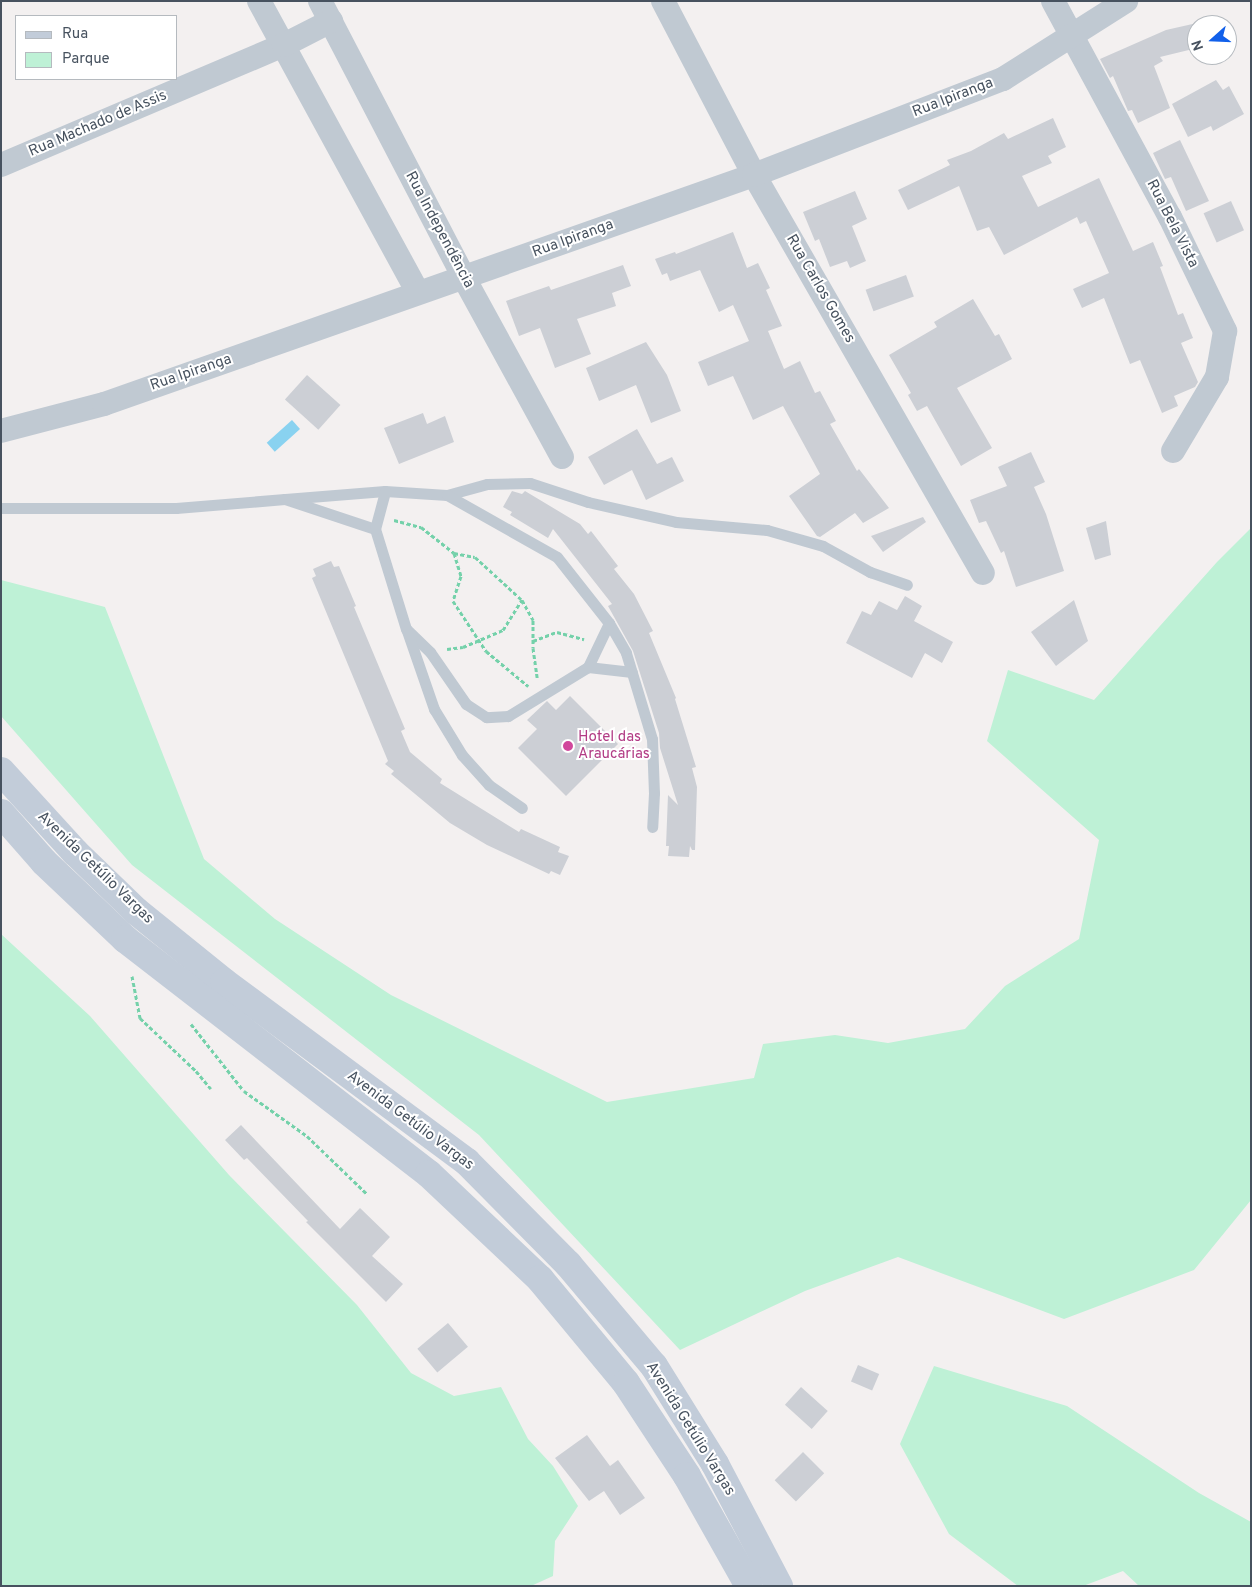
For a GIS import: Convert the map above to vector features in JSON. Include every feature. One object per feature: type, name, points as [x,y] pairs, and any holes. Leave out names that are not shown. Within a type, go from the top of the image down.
[{"type":"main road","name":"Avenida Getúlio Vargas","points":[[1,771],[75,852],[136,911],[224,982],[467,1162],[568,1264],[654,1366],[715,1464],[779,1586]]},
{"type":"main road","name":"Avenida Getúlio Vargas","points":[[1,813],[44,862],[125,939],[429,1174],[540,1279],[626,1383],[686,1476],[749,1586]]},
{"type":"street","points":[[259,1],[418,293]]},
{"type":"street","name":"Rua Carlos Gomes","points":[[663,1],[754,174],[983,573]]},
{"type":"street","name":"Rua Bela Vista","points":[[1054,1],[1170,217],[1224,331],[1217,377],[1173,451]]},
{"type":"street","name":"Rua Ipiranga","points":[[1,431],[104,404],[464,278],[754,174],[1003,79],[1126,1]]},
{"type":"street","name":"Rua Machado de Assis","points":[[1,165],[284,45],[326,11]]},
{"type":"street","name":"Rua Independência","points":[[326,11],[464,278],[562,456]]},
{"type":"lane","points":[[1,508],[176,508],[385,492],[447,494],[487,484],[530,484],[588,502],[676,522],[767,530],[823,546],[870,572],[907,586]]},
{"type":"lane","points":[[385,492],[375,529],[406,629],[434,709],[462,755],[488,785],[522,808]]},
{"type":"lane","points":[[447,494],[557,557],[609,623],[626,653],[652,739],[654,793],[652,827]]},
{"type":"lane","points":[[285,499],[375,529]]},
{"type":"lane","points":[[406,629],[430,652],[466,704],[486,717],[508,716],[588,667],[609,623]]},
{"type":"lane","points":[[588,667],[632,672]]},
{"type":"path","points":[[379,510],[391,520],[421,527],[454,553],[475,557],[522,600],[534,620],[533,641],[540,696]]},
{"type":"path","points":[[454,553],[460,576],[453,602],[486,650],[540,696]]},
{"type":"path","points":[[430,652],[463,647],[503,630],[522,600]]},
{"type":"path","points":[[533,641],[557,632],[599,642]]},
{"type":"path","points":[[125,939],[140,1018],[211,1089]]},
{"type":"path","points":[[190,1022],[244,1091],[307,1136],[367,1194]]},
{"type":"green space","points":[[1251,528],[1251,1200],[1194,1270],[1064,1319],[898,1257],[805,1291],[680,1350],[479,1135],[132,865],[1,716],[1,580],[105,607],[204,859],[275,919],[391,995],[607,1102],[754,1078],[763,1044],[835,1035],[888,1043],[965,1029],[1005,986],[1079,939],[1099,840],[987,741],[1008,670],[1094,700],[1217,562]]},
{"type":"green space","points":[[1,934],[90,1016],[229,1175],[357,1305],[411,1373],[454,1396],[501,1387],[528,1439],[553,1466],[578,1506],[555,1541],[553,1576],[531,1586],[1,1586]]},
{"type":"green space","points":[[934,1366],[1067,1406],[1199,1493],[1251,1522],[1251,1586],[1139,1586],[1123,1571],[1083,1586],[1018,1586],[949,1534],[900,1444]]},
{"type":"water","points":[[292,420],[300,429],[275,452],[267,443]]},
{"type":"building","points":[[1187,25],[1187,50],[1160,57],[1163,61],[1154,66],[1170,108],[1138,123],[1132,110],[1128,111],[1113,76],[1110,78],[1100,59],[1166,30]]},
{"type":"building","points":[[1216,80],[1223,90],[1229,86],[1244,114],[1213,131],[1211,126],[1188,137],[1172,104]]},
{"type":"building","points":[[1053,118],[1066,147],[1048,156],[1052,163],[1022,176],[1038,207],[1099,178],[1133,251],[1153,242],[1163,266],[1160,267],[1178,315],[1183,313],[1193,338],[1181,343],[1198,382],[1195,387],[1174,396],[1178,406],[1162,413],[1140,360],[1130,364],[1104,298],[1082,308],[1073,289],[1109,273],[1086,221],[1080,224],[1077,217],[1004,255],[989,227],[977,231],[959,186],[908,210],[898,190],[950,165],[947,160],[971,151],[1004,133],[1008,139]]},
{"type":"building","points":[[1180,140],[1209,201],[1186,211],[1171,177],[1165,179],[1153,153]]},
{"type":"building","points":[[855,191],[867,219],[852,226],[866,261],[850,268],[847,261],[830,267],[819,239],[815,241],[803,212]]},
{"type":"building","points":[[1231,201],[1244,230],[1217,242],[1204,213]]},
{"type":"building","points":[[733,232],[747,268],[758,263],[770,288],[766,290],[782,326],[768,331],[784,369],[800,361],[815,393],[820,391],[836,421],[830,424],[857,471],[859,469],[889,508],[863,523],[855,513],[820,537],[817,536],[789,496],[820,474],[783,406],[753,420],[733,376],[708,386],[698,362],[749,341],[733,305],[719,312],[700,270],[670,281],[667,273],[662,275],[655,259],[675,252],[676,254]]},
{"type":"building","points":[[623,265],[631,286],[612,293],[616,306],[577,319],[591,354],[555,368],[540,328],[519,336],[506,301],[549,286],[551,290]]},
{"type":"building","points":[[906,275],[914,297],[873,311],[866,290]]},
{"type":"building","points":[[973,299],[995,336],[999,334],[1012,359],[957,388],[992,448],[961,466],[927,406],[917,411],[908,395],[911,393],[889,355],[937,327],[934,322]]},
{"type":"building","points":[[646,342],[667,375],[681,411],[651,423],[636,385],[599,401],[586,368]]},
{"type":"building","points":[[307,375],[340,405],[318,430],[285,400]]},
{"type":"building","points":[[423,413],[427,424],[445,416],[454,442],[399,464],[384,428]]},
{"type":"building","points":[[637,429],[657,464],[672,457],[684,481],[646,500],[632,470],[604,485],[588,457]]},
{"type":"building","points":[[1031,452],[1045,482],[1034,487],[1046,514],[1064,571],[1016,587],[1004,551],[1001,553],[986,521],[979,523],[970,500],[1007,486],[998,467]]},
{"type":"building","points":[[512,491],[522,494],[525,491],[580,524],[588,534],[591,531],[618,566],[614,569],[634,594],[653,631],[649,633],[676,698],[696,767],[692,768],[697,787],[695,850],[692,850],[690,846],[689,857],[668,856],[669,846],[666,846],[668,795],[678,805],[660,748],[659,733],[633,651],[608,606],[612,604],[553,529],[548,538],[510,515],[512,512],[503,507]]},
{"type":"building","points":[[923,517],[926,522],[883,552],[871,536]]},
{"type":"building","points":[[1106,521],[1111,555],[1095,560],[1086,528]]},
{"type":"building","points":[[331,561],[334,567],[339,566],[356,606],[354,607],[405,729],[401,731],[410,752],[442,779],[440,783],[519,832],[521,829],[560,847],[558,852],[569,856],[560,875],[551,871],[549,874],[487,845],[450,823],[391,774],[394,771],[385,764],[388,761],[312,578],[316,576],[313,569]]},
{"type":"building","points":[[905,596],[922,606],[914,621],[953,642],[942,663],[925,653],[912,678],[846,643],[862,611],[871,615],[879,601],[897,610]]},
{"type":"building","points":[[1074,600],[1088,641],[1056,666],[1031,632]]},
{"type":"building","name":"Hotel das Araucárias","points":[[570,696],[618,744],[566,796],[518,748],[537,729],[527,720],[547,701],[556,710]]},
{"type":"building","points":[[241,1125],[340,1229],[360,1208],[390,1237],[372,1256],[403,1284],[386,1302],[306,1222],[308,1221],[247,1158],[244,1160],[225,1140]]},
{"type":"building","points":[[448,1323],[468,1347],[437,1372],[417,1349]]},
{"type":"building","points":[[858,1365],[879,1374],[872,1391],[851,1382]]},
{"type":"building","points":[[801,1387],[828,1411],[812,1429],[785,1405]]},
{"type":"building","points":[[587,1435],[610,1466],[618,1460],[645,1498],[620,1515],[604,1491],[589,1501],[555,1458]]},
{"type":"building","points":[[803,1452],[824,1473],[796,1501],[775,1480]]},
{"type":"place","name":"Hotel das Araucárias","points":[[568,746]]}]
